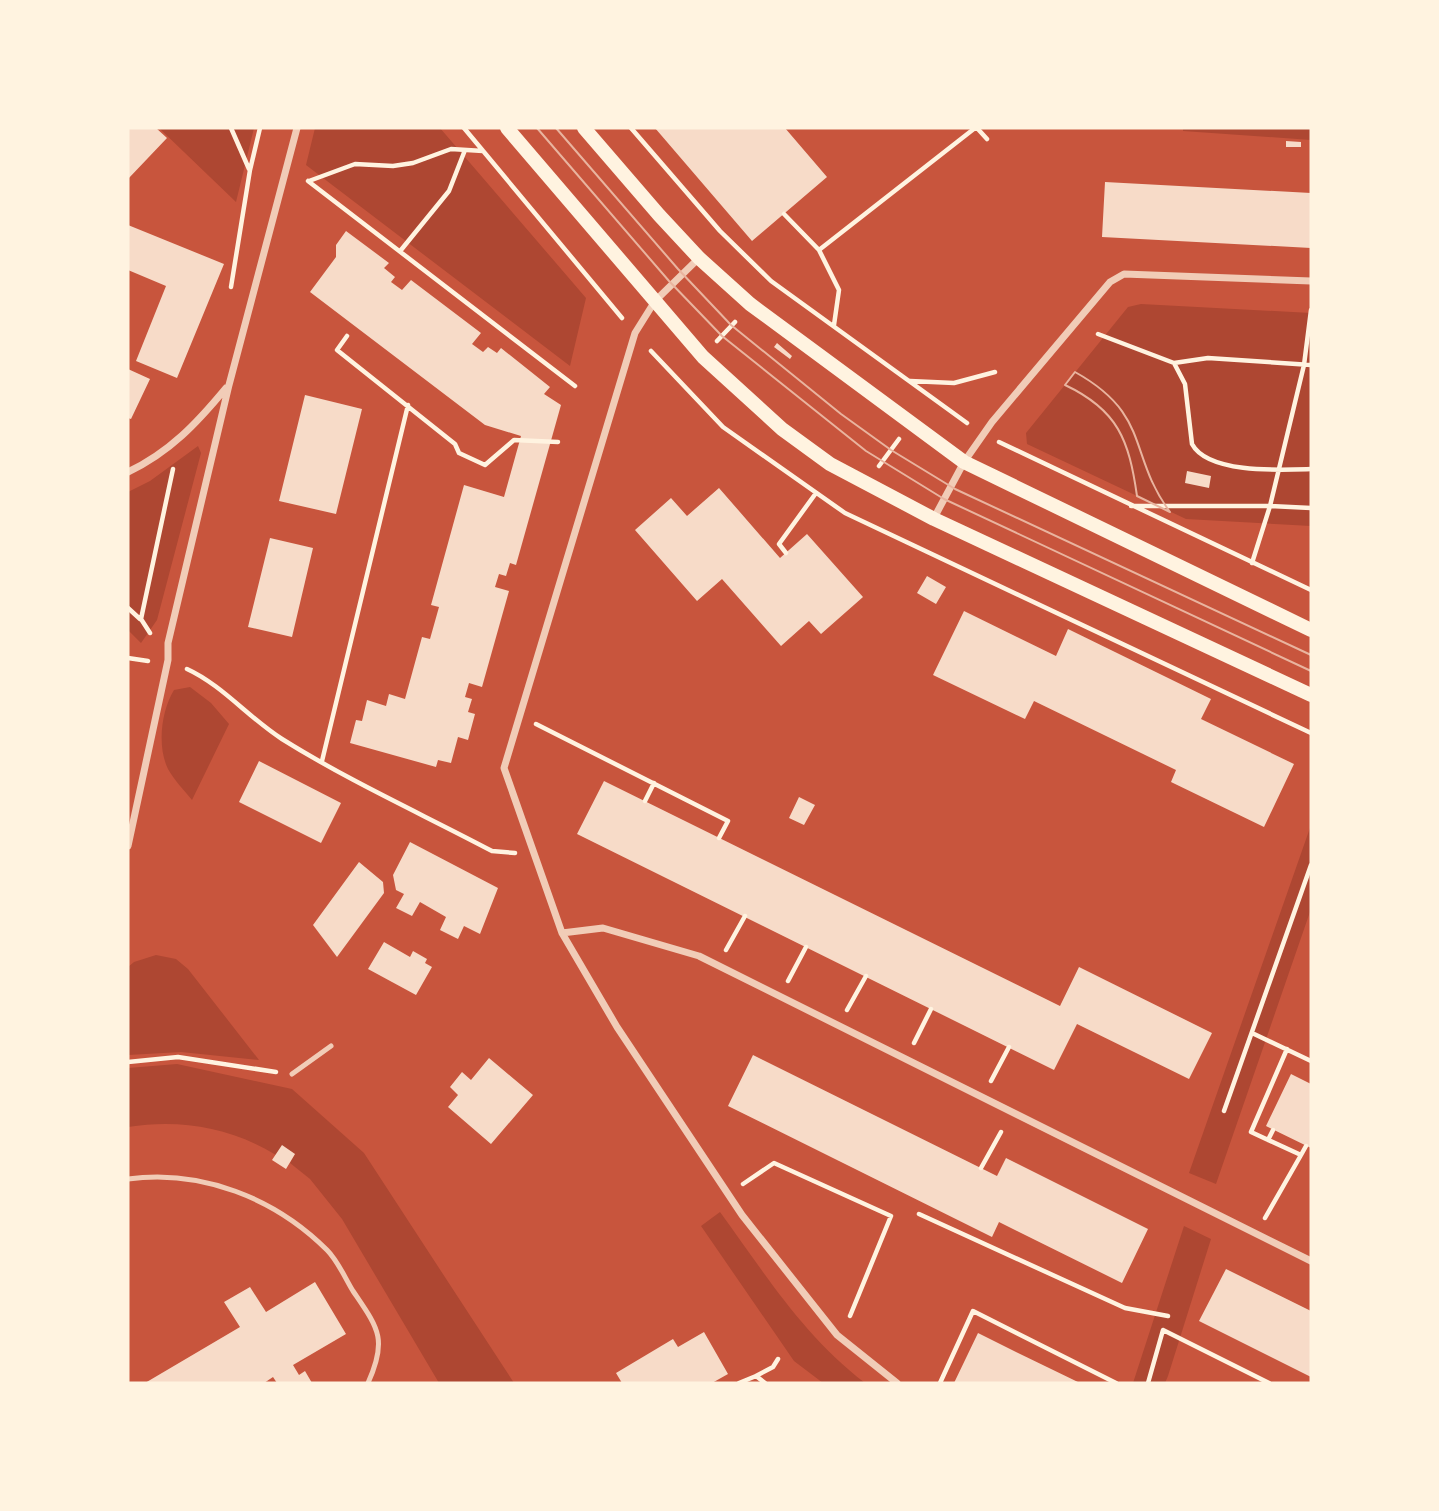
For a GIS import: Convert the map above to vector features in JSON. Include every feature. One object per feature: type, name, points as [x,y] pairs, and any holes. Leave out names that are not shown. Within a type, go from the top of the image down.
[{"type":"main road","points":[[507,128],[703,357],[782,429],[830,464],[933,519],[1311,695]]},
{"type":"main road","points":[[584,128],[699,258],[750,304],[964,462],[1311,630]]},
{"type":"street","points":[[128,846],[168,660],[169,643],[229,385],[297,128]]},
{"type":"street","points":[[699,258],[655,301],[635,333],[503,768],[562,933],[617,1027],[742,1215],[837,1335],[897,1383]]},
{"type":"street","points":[[933,519],[964,462],[983,435],[1110,282],[1124,274],[1311,281]]},
{"type":"street","points":[[128,472],[167,450],[191,429],[229,385]]},
{"type":"street","points":[[562,933],[603,928],[699,956],[1311,1261]]},
{"type":"lane","points":[[292,1074],[331,1046]]},
{"type":"lane","points":[[128,1179],[182,1176],[238,1192],[280,1211],[319,1243],[328,1252],[377,1327],[379,1358],[368,1383]]},
{"type":"path","points":[[231,292],[250,170],[260,128]]},
{"type":"path","points":[[631,128],[720,232],[771,281],[983,435],[1311,590]]},
{"type":"path","points":[[818,250],[976,128],[987,139]]},
{"type":"path","points":[[234,130],[250,170]]},
{"type":"path","points":[[483,151],[451,149],[413,163],[355,164],[308,181],[575,386]]},
{"type":"path","points":[[401,250],[449,191],[466,150]]},
{"type":"path","points":[[784,214],[818,250],[839,290],[834,325]]},
{"type":"path","points":[[678,383],[771,281]]},
{"type":"path","points":[[1252,563],[1270,506],[1304,365],[1311,310]]},
{"type":"path","points":[[1098,334],[1174,363],[1208,358],[1311,365]]},
{"type":"path","points":[[347,336],[337,349],[455,444],[459,453],[485,465],[514,440],[558,442]]},
{"type":"path","points":[[1174,363],[1185,384],[1192,444],[1196,451],[1212,463],[1279,470],[1311,468]]},
{"type":"path","points":[[910,381],[954,383],[995,372]]},
{"type":"path","points":[[845,513],[930,396]]},
{"type":"path","points":[[322,761],[408,405]]},
{"type":"path","points":[[141,619],[173,466]]},
{"type":"path","points":[[786,553],[779,544],[816,493]]},
{"type":"path","points":[[1129,506],[1311,508]]},
{"type":"path","points":[[128,608],[141,619],[151,635],[149,644]]},
{"type":"path","points":[[128,658],[148,661],[148,653]]},
{"type":"path","points":[[168,660],[203,676],[281,738],[322,761],[492,851],[533,854]]},
{"type":"path","points":[[519,716],[728,821],[719,838]]},
{"type":"path","points":[[645,801],[654,783]]},
{"type":"path","points":[[1224,1111],[1311,864]]},
{"type":"path","points":[[726,951],[745,916]]},
{"type":"path","points":[[787,981],[806,947]]},
{"type":"path","points":[[847,1011],[866,976]]},
{"type":"path","points":[[913,1044],[931,1009]]},
{"type":"path","points":[[1252,1033],[1311,1061]]},
{"type":"path","points":[[991,1082],[1009,1048]]},
{"type":"path","points":[[1287,1049],[1251,1132],[1301,1155]]},
{"type":"path","points":[[128,1062],[178,1057],[292,1074]]},
{"type":"path","points":[[1268,1140],[1273,1130]]},
{"type":"path","points":[[981,1168],[1000,1132]]},
{"type":"path","points":[[1265,1219],[1306,1146]]},
{"type":"path","points":[[749,1180],[774,1163],[891,1216],[849,1316]]},
{"type":"path","points":[[919,1214],[1125,1308],[1168,1316]]},
{"type":"path","points":[[940,1383],[973,1311],[1116,1383]]},
{"type":"path","points":[[1148,1383],[1163,1330],[1269,1383]]},
{"type":"path","points":[[739,1383],[773,1367],[778,1359]]},
{"type":"path","points":[[756,1376],[765,1383]]},
{"type":"shaded area","points":[[159,128],[254,128],[236,202]]},
{"type":"shaded area","points":[[315,128],[440,128],[586,298],[570,366],[306,165]]},
{"type":"shaded area","points":[[1183,128],[1311,128],[1311,140],[1183,131]]},
{"type":"shaded area","points":[[1141,304],[1311,313],[1311,526],[1186,519],[1027,444],[1026,433],[1128,307]]},
{"type":"shaded area","points":[[198,446],[201,453],[157,620],[141,643],[128,630],[128,492],[150,481]]},
{"type":"shaded area","points":[[190,687],[211,703],[229,724],[192,800],[168,769],[162,750],[163,718],[174,690]]},
{"type":"shaded area","points":[[1311,825],[1311,909],[1216,1184],[1189,1173]]},
{"type":"shaded area","points":[[156,955],[176,959],[188,969],[259,1060],[181,1052],[128,1055],[128,967],[134,962]]},
{"type":"shaded area","points":[[177,1064],[292,1089],[364,1153],[514,1383],[439,1383],[342,1219],[310,1179],[290,1163],[295,1154],[282,1146],[276,1155],[259,1145],[223,1132],[186,1125],[128,1127],[128,1068]]},
{"type":"shaded area","points":[[720,1212],[769,1281],[804,1324],[865,1383],[823,1383],[794,1361],[701,1226]]},
{"type":"shaded area","points":[[1184,1226],[1211,1239],[1168,1376],[1165,1383],[1133,1383]]},
{"type":"building","points":[[128,128],[156,128],[167,138],[128,179]]},
{"type":"building","points":[[655,128],[785,128],[827,177],[752,241]]},
{"type":"building","points":[[1286,141],[1301,142],[1301,147],[1286,147]]},
{"type":"building","points":[[1105,182],[1311,193],[1311,248],[1102,237]]},
{"type":"building","points":[[128,225],[224,264],[177,378],[136,361],[166,286],[128,270]]},
{"type":"building","points":[[346,231],[389,263],[384,268],[395,277],[391,282],[402,290],[411,280],[481,333],[472,344],[483,352],[488,347],[497,353],[501,348],[550,387],[544,394],[561,405],[516,565],[510,563],[506,576],[499,574],[495,587],[509,591],[482,687],[469,683],[465,697],[472,699],[468,712],[475,714],[468,740],[458,737],[451,763],[438,760],[436,767],[350,743],[356,720],[362,721],[367,700],[386,706],[389,694],[405,699],[422,637],[430,639],[439,607],[431,605],[464,485],[504,497],[521,436],[485,425],[310,292],[336,257],[336,245]]},
{"type":"building","points":[[777,343],[792,356],[790,359],[774,347]]},
{"type":"building","points":[[128,369],[150,379],[131,419],[128,418]]},
{"type":"building","points":[[305,395],[362,409],[336,514],[279,501]]},
{"type":"building","points":[[1187,471],[1211,476],[1209,488],[1185,483]]},
{"type":"building","points":[[719,488],[780,558],[807,534],[863,597],[821,634],[809,621],[781,646],[722,579],[697,601],[635,530],[671,498],[687,516]]},
{"type":"building","points":[[270,538],[313,548],[292,637],[248,627]]},
{"type":"building","points":[[927,576],[946,587],[936,604],[917,593]]},
{"type":"building","points":[[964,611],[1056,656],[1068,629],[1211,699],[1201,719],[1294,764],[1264,827],[1171,782],[1176,770],[1034,701],[1025,719],[933,675]]},
{"type":"building","points":[[259,761],[341,803],[321,843],[239,802]]},
{"type":"building","points":[[604,781],[1060,1006],[1079,967],[1212,1033],[1189,1079],[1077,1024],[1054,1070],[577,834]]},
{"type":"building","points":[[799,797],[815,805],[804,825],[789,818]]},
{"type":"building","points":[[410,842],[498,888],[480,934],[464,926],[458,939],[440,930],[446,917],[420,902],[412,916],[396,908],[404,894],[396,890],[393,875]]},
{"type":"building","points":[[359,862],[383,882],[384,893],[337,957],[313,925]]},
{"type":"building","points":[[384,942],[410,957],[413,951],[427,959],[425,963],[432,967],[416,995],[368,969]]},
{"type":"building","points":[[753,1055],[997,1176],[1006,1158],[1148,1229],[1122,1283],[999,1222],[992,1237],[728,1106]]},
{"type":"building","points":[[489,1058],[533,1095],[491,1144],[448,1107],[458,1095],[450,1087],[462,1072],[471,1080]]},
{"type":"building","points":[[1291,1074],[1311,1084],[1311,1148],[1266,1126]]},
{"type":"building","points":[[282,1145],[295,1154],[286,1169],[272,1160]]},
{"type":"building","points":[[1226,1269],[1311,1311],[1311,1377],[1199,1321]]},
{"type":"building","points":[[315,1282],[346,1334],[293,1365],[299,1375],[305,1371],[312,1383],[277,1383],[273,1377],[264,1383],[145,1383],[240,1327],[224,1302],[250,1287],[266,1312]]},
{"type":"building","points":[[704,1332],[728,1374],[712,1383],[622,1383],[616,1373],[673,1339],[678,1347]]},
{"type":"building","points":[[978,1333],[1010,1349],[1080,1383],[954,1383]]},
{"type":"tram line","points":[[537,128],[669,281],[722,336],[866,451],[944,499],[1311,671]]},
{"type":"tram line","points":[[556,128],[678,269],[731,325],[841,414],[891,450],[955,489],[1311,655]]},
{"type":"tram line","points":[[1075,372],[1099,388],[1128,420],[1148,472],[1170,512],[1137,496],[1130,459],[1118,429],[1097,405],[1065,385],[1075,372]]}]
